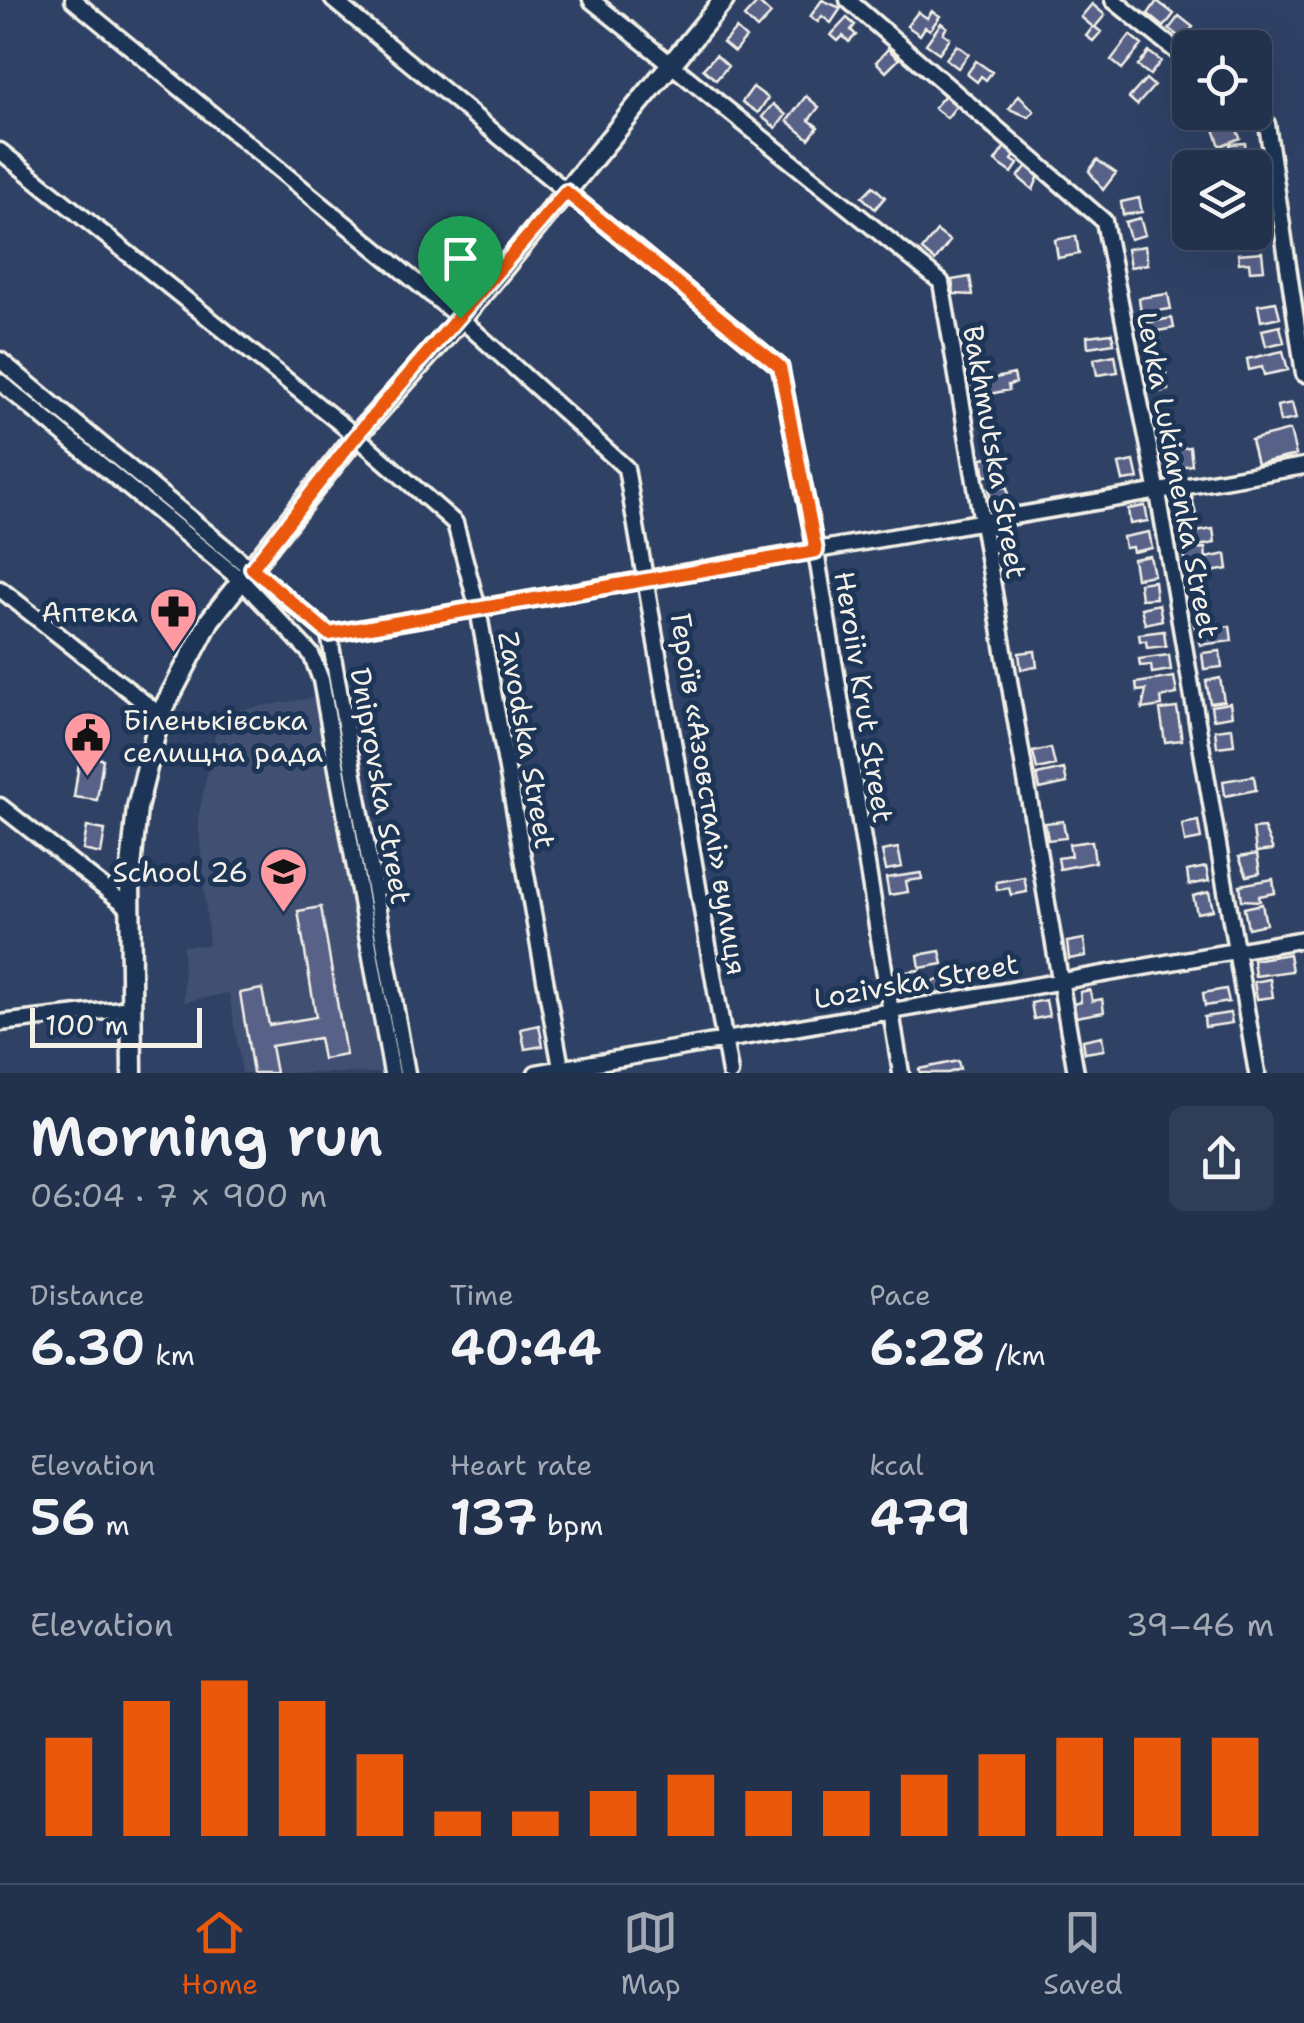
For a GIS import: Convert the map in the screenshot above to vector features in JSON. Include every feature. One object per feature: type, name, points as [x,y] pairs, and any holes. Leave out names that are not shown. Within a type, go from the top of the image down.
[{"type":"street","name":"Героїв «Азовсталі» вулиця","points":[[73,0],[460,318],[626,468],[730,1073]]},
{"type":"street","name":"Heroiiv Krut Street","points":[[333,0],[780,367],[816,551],[901,1073]]},
{"type":"street","name":"Bakhmutska Street","points":[[591,0],[941,282],[1076,1073]]},
{"type":"street","points":[[132,1073],[131,910],[137,808],[160,715],[210,620],[356,436],[460,318],[724,0]]},
{"type":"street","name":"Levka Lukianenka Street","points":[[848,0],[1104,222],[1158,493],[1256,1073]]},
{"type":"street","points":[[1113,0],[1172,48]]},
{"type":"street","points":[[1267,130],[1304,374]]},
{"type":"street","name":"Zavodska Street","points":[[0,151],[356,436],[455,524],[478,608],[561,1071]]},
{"type":"street","name":"Dniprovska Street","points":[[0,360],[247,575],[312,654],[321,680],[392,1073]]},
{"type":"street","name":"Dniprovska Street","points":[[0,382],[247,575],[329,634],[407,1073]]},
{"type":"street","points":[[329,634],[1304,466]]},
{"type":"street","points":[[0,590],[160,715]]},
{"type":"street","points":[[0,806],[131,910]]},
{"type":"street","name":"Lozivska Street","points":[[536,1073],[1304,939]]},
{"type":"street","points":[[0,1022],[131,1008]]},
{"type":"shaded area","name":"School 26","points":[[324,696],[383,1073],[242,1073],[229,993],[184,1002],[183,946],[209,945],[198,818],[220,713]]},
{"type":"building","points":[[822,0],[841,8],[831,23],[822,16],[818,22],[810,17]]},
{"type":"building","points":[[1157,1],[1174,14],[1164,27],[1148,14]]},
{"type":"building","points":[[758,2],[771,14],[757,29],[744,17]]},
{"type":"building","points":[[1092,4],[1105,15],[1095,27],[1101,32],[1093,41],[1086,36],[1093,27],[1081,17]]},
{"type":"building","points":[[932,11],[940,16],[930,30],[925,27],[920,35],[907,26],[918,12],[927,18]]},
{"type":"building","points":[[1179,16],[1193,27],[1191,30],[1169,29]]},
{"type":"building","points":[[847,18],[855,25],[851,30],[856,35],[849,42],[843,36],[838,41],[831,35]]},
{"type":"building","points":[[941,23],[947,27],[943,33],[950,38],[939,53],[926,44]]},
{"type":"building","points":[[736,29],[746,38],[734,52],[723,43]]},
{"type":"building","points":[[1130,35],[1142,45],[1122,69],[1111,60]]},
{"type":"building","points":[[957,45],[969,54],[958,68],[946,59]]},
{"type":"building","points":[[888,49],[899,59],[886,72],[876,62]]},
{"type":"building","points":[[1149,52],[1161,61],[1150,75],[1138,66]]},
{"type":"building","points":[[716,55],[728,66],[716,80],[703,69]]},
{"type":"building","points":[[976,61],[992,72],[986,80],[981,76],[977,82],[967,74]]},
{"type":"building","points":[[1146,79],[1154,86],[1137,105],[1129,98]]},
{"type":"building","points":[[753,87],[768,98],[758,113],[742,102]]},
{"type":"building","points":[[945,95],[958,104],[947,118],[934,108]]},
{"type":"building","points":[[1019,95],[1034,111],[1029,117],[1009,109]]},
{"type":"building","points":[[806,96],[819,107],[809,120],[818,127],[809,139],[787,121]]},
{"type":"building","points":[[773,104],[786,115],[776,128],[762,117]]},
{"type":"building","points":[[1214,130],[1237,130],[1240,138],[1220,146]]},
{"type":"building","points":[[1245,143],[1246,150],[1230,150],[1230,144]]},
{"type":"building","points":[[1006,145],[1017,153],[1012,160],[1018,164],[1012,173],[995,161]]},
{"type":"building","points":[[1097,160],[1116,173],[1103,190],[1089,171]]},
{"type":"building","points":[[1029,163],[1040,173],[1033,190],[1018,177]]},
{"type":"building","points":[[873,186],[885,197],[875,209],[862,197]]},
{"type":"building","points":[[1139,198],[1142,212],[1123,215],[1121,202]]},
{"type":"building","points":[[1140,218],[1145,235],[1130,239],[1125,222]]},
{"type":"building","points":[[937,231],[950,241],[935,261],[922,250]]},
{"type":"building","points":[[1076,236],[1079,254],[1058,258],[1055,240]]},
{"type":"building","points":[[1145,246],[1148,264],[1130,267],[1127,249]]},
{"type":"building","points":[[1262,252],[1264,270],[1250,271],[1249,262],[1239,263],[1238,254]]},
{"type":"building","points":[[970,277],[973,295],[954,294],[952,280]]},
{"type":"building","points":[[1168,294],[1171,309],[1141,313],[1139,298]]},
{"type":"building","points":[[1276,302],[1280,317],[1261,321],[1258,305]]},
{"type":"building","points":[[1172,318],[1174,328],[1158,331],[1161,342],[1144,341],[1140,324]]},
{"type":"building","points":[[1280,326],[1284,342],[1266,346],[1262,330]]},
{"type":"building","points":[[1112,333],[1114,343],[1088,347],[1087,336]]},
{"type":"building","points":[[1283,351],[1288,370],[1264,375],[1262,367],[1249,370],[1247,359]]},
{"type":"building","points":[[1115,355],[1118,372],[1097,375],[1094,359]]},
{"type":"building","points":[[1166,373],[1168,390],[1153,393],[1150,376]]},
{"type":"building","points":[[1014,374],[1016,383],[1008,385],[1009,390],[975,397],[972,383]]},
{"type":"building","points":[[1292,403],[1296,419],[1280,422],[1277,406]]},
{"type":"building","points":[[1290,430],[1296,455],[1257,464],[1251,440]]},
{"type":"building","points":[[1190,447],[1192,465],[1166,469],[1164,450]]},
{"type":"building","points":[[1001,455],[1004,473],[985,476],[982,458]]},
{"type":"building","points":[[1134,461],[1138,479],[1123,481],[1119,464]]},
{"type":"building","points":[[1007,487],[1009,506],[991,508],[989,489]]},
{"type":"building","points":[[1192,497],[1196,515],[1178,518],[1174,500]]},
{"type":"building","points":[[1145,506],[1148,521],[1130,524],[1128,509]]},
{"type":"building","points":[[1213,529],[1215,543],[1192,547],[1190,533]]},
{"type":"building","points":[[1149,532],[1152,548],[1133,552],[1132,547],[1125,548],[1123,537]]},
{"type":"building","points":[[1205,548],[1206,558],[1226,554],[1228,569],[1205,573],[1207,588],[1190,591],[1184,551]]},
{"type":"building","points":[[1150,556],[1154,575],[1136,578],[1133,559]]},
{"type":"building","points":[[1154,581],[1156,598],[1141,599],[1139,583]]},
{"type":"building","points":[[1159,604],[1162,620],[1145,624],[1141,608]]},
{"type":"building","points":[[1209,618],[1210,624],[1218,623],[1218,628],[1230,626],[1232,641],[1200,645],[1193,621]]},
{"type":"building","points":[[1164,631],[1166,646],[1147,648],[1146,641],[1140,641],[1139,634]]},
{"type":"building","points":[[1035,651],[1037,667],[1021,669],[1019,653]]},
{"type":"building","points":[[1220,651],[1222,667],[1204,669],[1202,653]]},
{"type":"building","points":[[1169,655],[1171,670],[1152,673],[1151,665],[1140,666],[1139,659]]},
{"type":"building","points":[[1174,677],[1177,694],[1161,697],[1162,706],[1142,709],[1146,690],[1137,691],[1136,683]]},
{"type":"building","points":[[1220,678],[1224,701],[1210,703],[1206,681]]},
{"type":"building","points":[[1230,703],[1232,716],[1213,719],[1211,706]]},
{"type":"building","points":[[1177,708],[1182,740],[1165,742],[1160,710]]},
{"type":"building","points":[[1232,728],[1234,745],[1217,747],[1215,730]]},
{"type":"building","points":[[1051,748],[1055,765],[1037,769],[1033,752]]},
{"type":"building","name":"Біленьківська селищна рада","points":[[80,756],[103,759],[97,800],[74,797]]},
{"type":"building","points":[[1064,769],[1067,783],[1040,789],[1037,775]]},
{"type":"building","points":[[1254,776],[1256,790],[1225,796],[1223,781]]},
{"type":"building","points":[[1063,821],[1066,838],[1048,840],[1045,823]]},
{"type":"building","points":[[1198,821],[1201,839],[1185,842],[1182,824]]},
{"type":"building","points":[[87,827],[105,830],[101,854],[83,850]]},
{"type":"building","points":[[1264,828],[1273,850],[1256,852],[1253,829]]},
{"type":"building","points":[[1092,841],[1095,862],[1060,869],[1058,858],[1071,856],[1069,844]]},
{"type":"building","points":[[898,848],[902,867],[886,870],[882,851]]},
{"type":"building","points":[[1257,854],[1260,873],[1247,876],[1239,857]]},
{"type":"building","points":[[1206,867],[1209,881],[1189,885],[1187,871]]},
{"type":"building","points":[[921,873],[922,879],[906,881],[908,892],[889,895],[886,878]]},
{"type":"building","points":[[1024,877],[1027,892],[1011,895],[1009,888],[997,890],[996,882]]},
{"type":"building","points":[[1273,879],[1275,893],[1259,896],[1260,901],[1242,900],[1240,885]]},
{"type":"building","points":[[1209,892],[1213,910],[1197,913],[1193,896]]},
{"type":"building","points":[[1262,904],[1266,924],[1248,928],[1244,908]]},
{"type":"building","points":[[321,907],[346,1055],[323,1059],[319,1038],[271,1046],[276,1073],[253,1073],[240,993],[262,989],[269,1025],[316,1017],[298,911]]},
{"type":"building","points":[[1084,939],[1086,956],[1069,959],[1067,942]]},
{"type":"building","points":[[940,951],[943,964],[920,968],[918,955]]},
{"type":"building","points":[[1289,954],[1292,971],[1255,976],[1253,960]]},
{"type":"building","points":[[918,970],[920,985],[903,988],[900,973]]},
{"type":"building","points":[[945,978],[950,994],[932,999],[928,983]]},
{"type":"building","points":[[1270,979],[1273,997],[1257,999],[1254,982]]},
{"type":"building","points":[[1226,989],[1229,1002],[1205,1006],[1203,993]]},
{"type":"building","points":[[1090,990],[1092,1001],[1102,999],[1104,1012],[1076,1017],[1074,1004],[1081,1002],[1080,992]]},
{"type":"building","points":[[1046,1000],[1049,1016],[1034,1019],[1031,1003]]},
{"type":"building","points":[[1230,1013],[1232,1023],[1205,1027],[1204,1017]]},
{"type":"building","points":[[539,1025],[543,1046],[525,1049],[521,1029]]},
{"type":"building","points":[[1102,1036],[1104,1050],[1085,1053],[1083,1040]]},
{"type":"building","points":[[958,1061],[960,1069],[948,1073],[920,1073],[919,1069]]},
{"type":"place","name":"Аптека","points":[[173,654]]},
{"type":"place","name":"Біленьківська селищна рада","points":[[88,778]]},
{"type":"place","name":"School 26","points":[[283,914]]},
{"type":"route","points":[[566,192],[780,367],[816,551],[329,634],[252,568],[356,436],[460,318],[566,192]]}]
